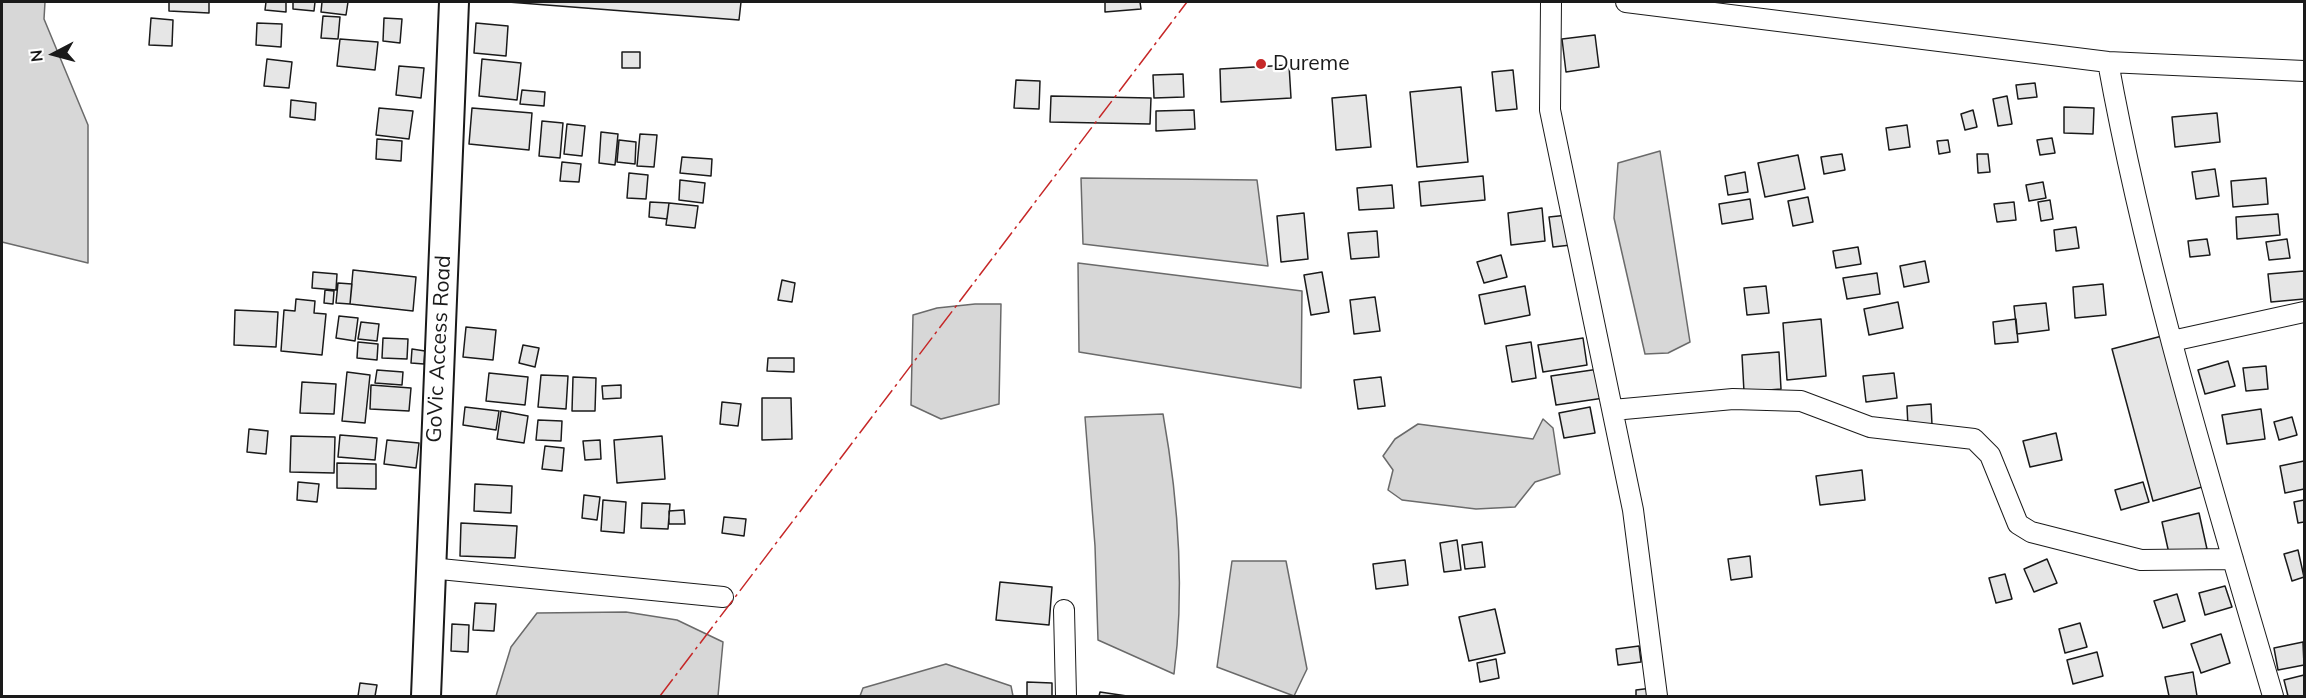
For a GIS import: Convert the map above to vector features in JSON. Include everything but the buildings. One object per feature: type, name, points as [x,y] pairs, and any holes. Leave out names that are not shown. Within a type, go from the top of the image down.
[{"type":"main road","name":"GoVic Access Road","points":[[426,696],[454,2]]},
{"type":"street","points":[[1551,2],[1550,110],[1633,510],[1657,696]]},
{"type":"street","points":[[1626,2],[2108,62],[2304,71]]},
{"type":"street","points":[[2108,62],[2127,167],[2172,341],[2273,696]]},
{"type":"street","points":[[2172,341],[2304,312]]},
{"type":"street","points":[[1612,410],[1733,399],[1801,401],[1870,427],[1974,438],[1990,455],[2018,524],[2031,532],[2141,560],[2233,559]]},
{"type":"street","points":[[430,568],[723,597]]},
{"type":"street","points":[[1064,610],[1066,696]]},
{"type":"shaded area","points":[[2,2],[45,2],[44,19],[88,125],[88,263],[2,242]]},
{"type":"shaded area","points":[[1660,151],[1690,342],[1668,353],[1645,354],[1614,218],[1618,163]]},
{"type":"shaded area","points":[[1081,178],[1257,180],[1268,266],[1083,244]]},
{"type":"shaded area","points":[[1078,263],[1302,291],[1301,388],[1079,352]]},
{"type":"shaded area","points":[[1001,304],[999,404],[941,419],[911,405],[913,315],[937,308]]},
{"type":"shaded area","points":[[1163,414],[1173,478],[1178,543],[1179,609],[1174,674],[1098,640],[1095,546],[1085,417]]},
{"type":"shaded area","points":[[1543,419],[1553,428],[1560,474],[1535,482],[1515,507],[1476,509],[1402,500],[1388,490],[1393,470],[1383,456],[1395,439],[1418,424],[1533,439]]},
{"type":"shaded area","points":[[1232,561],[1286,561],[1307,669],[1294,696],[1217,667]]},
{"type":"shaded area","points":[[626,612],[677,620],[723,642],[718,696],[496,696],[511,647],[537,613]]},
{"type":"shaded area","points":[[946,664],[1011,686],[1013,696],[860,696],[863,688]]},
{"type":"power","points":[[660,696],[1187,2]]},
{"type":"place","name":"Dureme","points":[[1261,64]]}]
